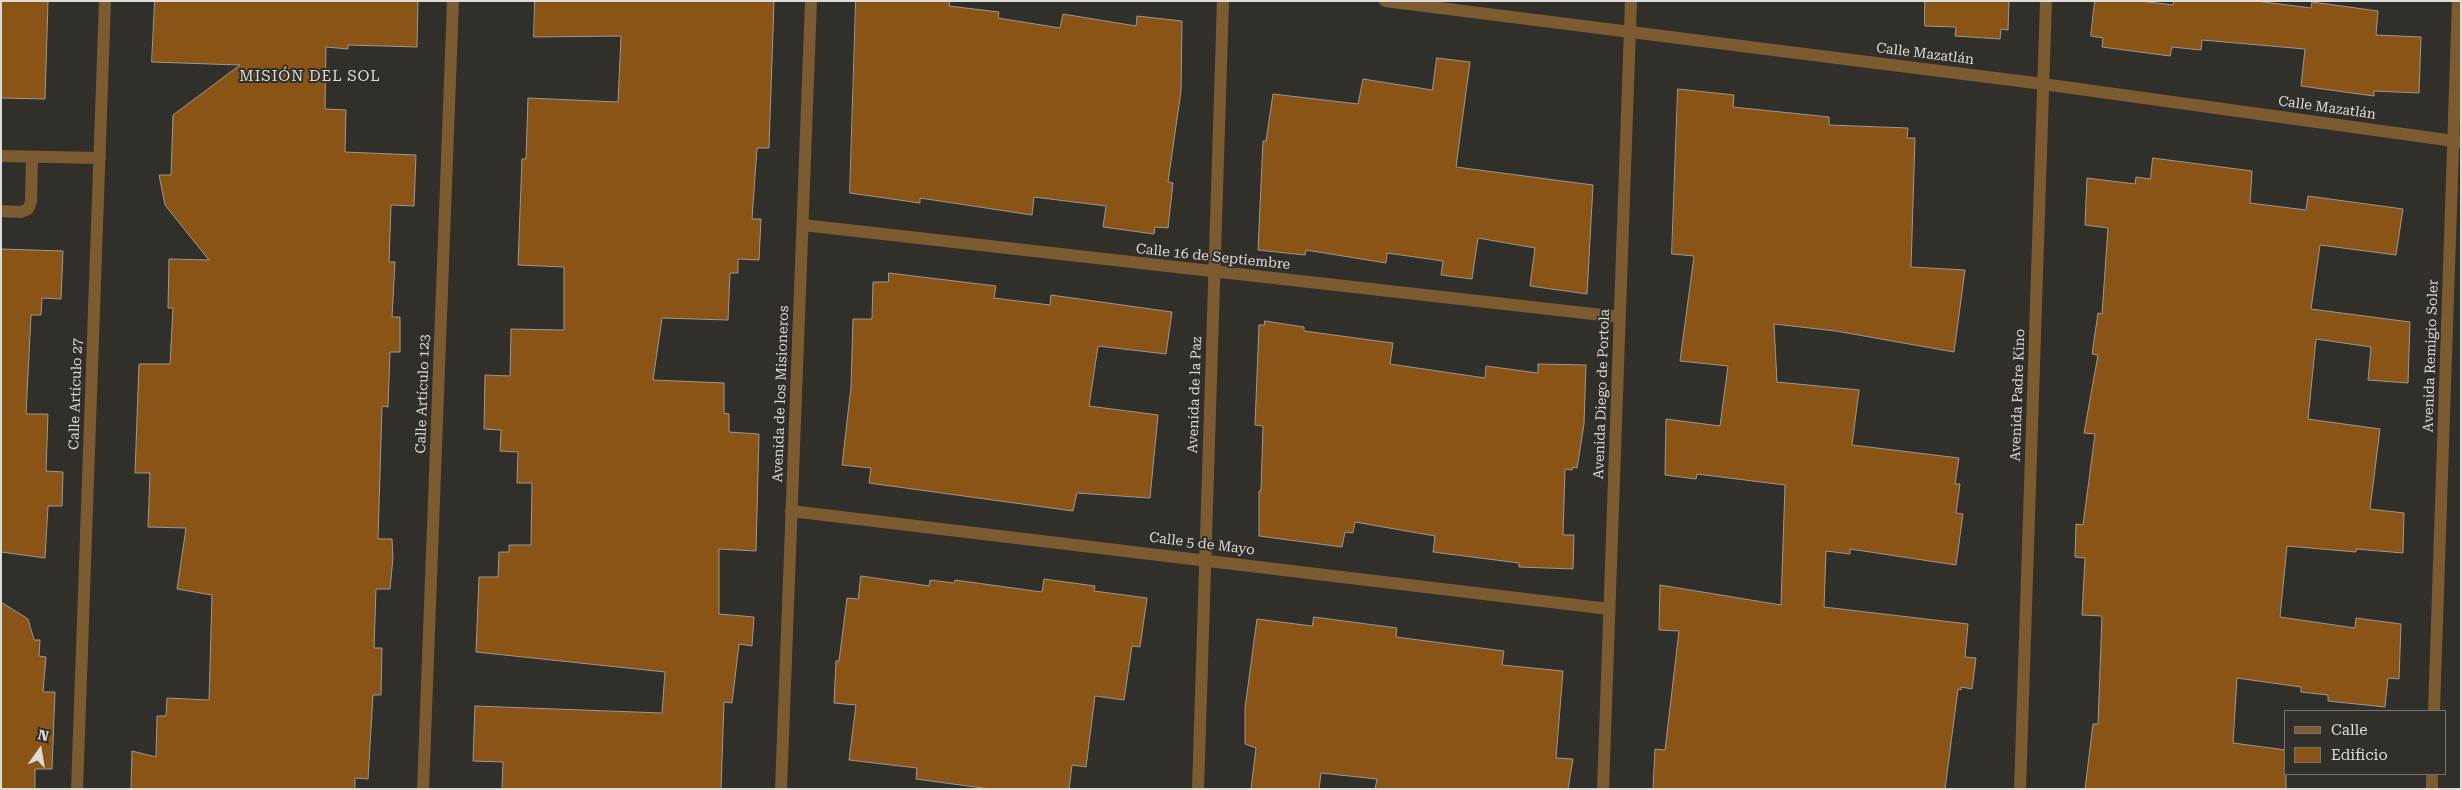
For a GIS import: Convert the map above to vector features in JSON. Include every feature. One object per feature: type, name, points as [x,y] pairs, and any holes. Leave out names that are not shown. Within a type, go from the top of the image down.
[{"type":"street","name":"Calle Artículo 27","points":[[77,789],[105,1]]},
{"type":"street","name":"Calle Artículo 123","points":[[423,789],[453,1]]},
{"type":"street","name":"Avenida de los Misioneros","points":[[781,789],[811,1]]},
{"type":"street","name":"Avenida de la Paz","points":[[1198,789],[1223,1]]},
{"type":"street","name":"Calle Mazatlán","points":[[1385,1],[2043,84],[2457,142]]},
{"type":"street","name":"Avenida Diego de Portola","points":[[1603,789],[1632,1]]},
{"type":"street","name":"Avenida Padre Kino","points":[[2020,789],[2046,1]]},
{"type":"street","name":"Avenida Remigio Soler","points":[[2434,710],[2457,142],[2458,1]]},
{"type":"street","points":[[1,156],[100,158]]},
{"type":"street","points":[[1,211],[21,212],[28,209],[31,202],[32,157]]},
{"type":"street","name":"Calle 16 de Septiembre","points":[[802,225],[1620,317]]},
{"type":"street","name":"Calle 5 de Mayo","points":[[792,511],[1205,559],[1609,609]]},
{"type":"street","points":[[2432,775],[2432,789]]},
{"type":"building","points":[[1,1],[48,1],[45,99],[1,98]]},
{"type":"building","points":[[155,1],[418,1],[417,47],[348,45],[348,49],[326,47],[325,109],[346,110],[345,152],[416,155],[414,206],[391,205],[389,262],[395,262],[392,317],[400,317],[400,352],[390,352],[388,407],[382,406],[378,539],[392,539],[393,558],[390,589],[376,589],[374,648],[382,648],[381,695],[373,695],[368,779],[355,778],[355,789],[131,789],[132,751],[156,757],[157,716],[166,716],[167,698],[209,700],[212,595],[177,589],[186,528],[148,527],[150,473],[135,473],[139,364],[170,364],[173,308],[168,308],[169,259],[209,260],[165,205],[159,175],[171,175],[173,115],[240,65],[152,62]]},
{"type":"building","points":[[535,1],[774,1],[769,148],[757,148],[752,219],[761,219],[759,260],[738,259],[738,273],[730,273],[728,320],[662,318],[653,380],[724,383],[724,413],[729,414],[729,432],[759,434],[756,551],[719,549],[719,614],[754,617],[752,646],[739,644],[732,703],[724,702],[721,789],[502,789],[503,762],[473,761],[475,706],[662,713],[665,672],[476,652],[479,577],[498,577],[499,552],[509,552],[509,545],[531,545],[532,483],[517,483],[518,452],[500,451],[501,430],[484,429],[485,375],[510,376],[511,329],[564,330],[564,267],[518,265],[522,159],[526,159],[528,98],[618,102],[621,36],[534,37]]},
{"type":"building","points":[[856,1],[950,1],[949,6],[999,12],[998,18],[1060,28],[1063,14],[1136,26],[1137,16],[1182,21],[1181,91],[1168,182],[1173,183],[1168,228],[1155,227],[1154,234],[1103,227],[1106,206],[1034,197],[1032,215],[920,198],[920,203],[850,193]]},
{"type":"building","points":[[1925,1],[2009,1],[2008,30],[2001,29],[2000,39],[1955,36],[1956,27],[1925,26]]},
{"type":"building","points":[[2095,1],[2140,1],[2173,5],[2174,1],[2256,1],[2311,8],[2312,2],[2378,11],[2376,35],[2421,37],[2419,93],[2374,91],[2374,96],[2301,86],[2305,49],[2202,40],[2201,50],[2172,47],[2170,56],[2102,47],[2103,38],[2091,36]]},
{"type":"building","points":[[1437,58],[1470,62],[1456,167],[1593,185],[1587,294],[1530,286],[1535,248],[1478,238],[1472,279],[1441,275],[1443,261],[1387,253],[1386,263],[1306,250],[1305,255],[1258,250],[1263,141],[1266,141],[1273,94],[1358,104],[1363,79],[1432,90]]},
{"type":"building","points":[[1678,89],[1734,95],[1733,107],[1829,117],[1829,125],[1908,128],[1907,138],[1915,138],[1911,267],[1965,270],[1954,352],[1836,331],[1774,324],[1777,382],[1859,390],[1852,445],[1959,458],[1955,484],[1960,484],[1956,513],[1963,514],[1956,565],[1850,549],[1850,554],[1826,551],[1824,607],[1968,624],[1965,657],[1976,658],[1972,689],[1961,687],[1961,690],[1958,689],[1945,789],[1653,789],[1655,749],[1665,750],[1679,631],[1659,630],[1660,585],[1781,605],[1785,485],[1697,474],[1696,479],[1665,475],[1666,419],[1720,426],[1728,366],[1680,361],[1694,256],[1672,254]]},
{"type":"building","points":[[2153,158],[2252,171],[2250,203],[2306,210],[2308,196],[2403,209],[2396,255],[2320,245],[2311,309],[2410,322],[2408,383],[2368,380],[2371,347],[2316,339],[2308,419],[2380,429],[2370,509],[2404,513],[2403,553],[2356,549],[2356,552],[2287,546],[2280,617],[2355,628],[2356,618],[2401,624],[2399,679],[2388,678],[2385,707],[2328,701],[2328,695],[2301,692],[2301,687],[2237,678],[2233,743],[2284,750],[2286,789],[2085,789],[2093,724],[2098,724],[2102,616],[2082,615],[2085,558],[2075,557],[2076,524],[2083,525],[2095,434],[2084,433],[2098,355],[2092,354],[2098,313],[2102,314],[2108,228],[2085,225],[2087,178],[2135,184],[2136,177],[2150,179]]},
{"type":"building","points":[[1,249],[63,251],[61,299],[42,298],[41,315],[31,315],[26,414],[48,414],[46,471],[63,472],[62,506],[48,506],[45,558],[1,552]]},
{"type":"building","points":[[889,273],[996,286],[994,298],[1050,305],[1051,295],[1172,312],[1166,354],[1098,346],[1089,406],[1158,415],[1150,498],[1077,493],[1073,511],[869,483],[871,468],[842,465],[851,387],[853,319],[872,319],[873,282],[888,282]]},
{"type":"building","points":[[1265,321],[1304,327],[1304,331],[1393,343],[1390,364],[1485,378],[1486,366],[1538,373],[1538,364],[1586,365],[1584,424],[1577,468],[1573,467],[1572,470],[1565,469],[1563,535],[1574,535],[1573,569],[1519,567],[1519,563],[1433,552],[1435,536],[1355,522],[1353,533],[1345,532],[1342,547],[1259,536],[1259,491],[1261,491],[1263,426],[1255,425],[1259,325],[1264,325]]},
{"type":"building","points":[[861,576],[929,586],[930,580],[954,583],[955,580],[1042,592],[1044,579],[1095,586],[1094,591],[1147,598],[1140,647],[1132,646],[1124,700],[1095,696],[1086,767],[1072,765],[1069,789],[990,789],[916,779],[917,768],[849,760],[856,705],[834,703],[836,661],[839,661],[847,598],[858,599]]},
{"type":"building","points":[[1,602],[28,619],[34,640],[40,640],[39,656],[46,657],[43,692],[55,692],[52,769],[35,769],[35,789],[1,789]]},
{"type":"building","points":[[1314,617],[1397,628],[1396,637],[1504,651],[1502,665],[1563,671],[1556,758],[1573,759],[1568,789],[1375,789],[1377,779],[1321,773],[1319,789],[1251,789],[1256,748],[1245,744],[1245,708],[1257,619],[1312,626]]},
{"type":"district","name":"MISIÓN DEL SOL","points":[[310,77]]}]
